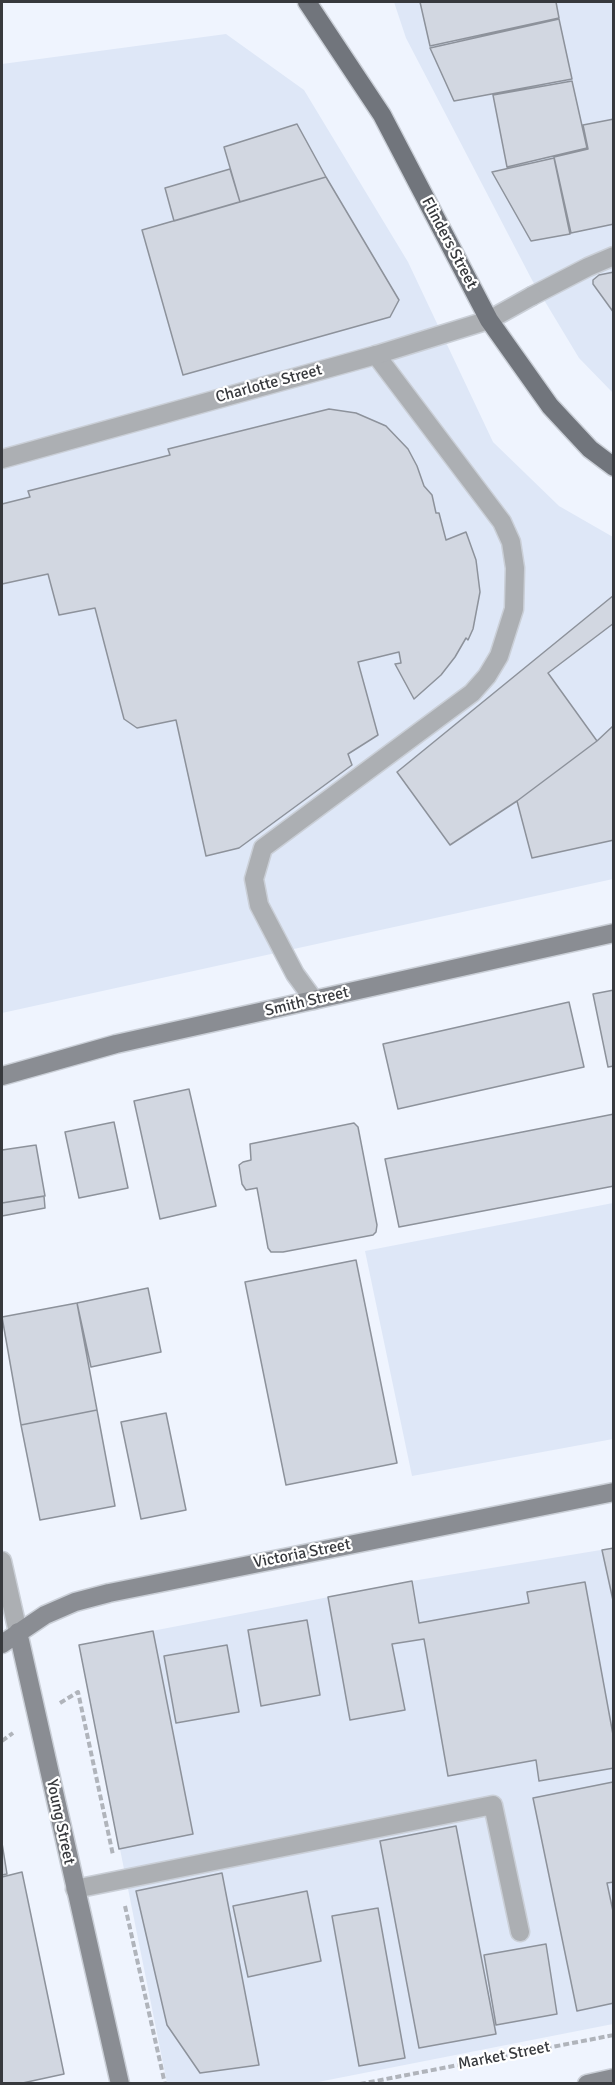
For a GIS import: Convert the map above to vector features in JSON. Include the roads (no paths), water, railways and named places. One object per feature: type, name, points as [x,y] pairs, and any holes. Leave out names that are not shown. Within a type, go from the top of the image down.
[{"type":"main road","name":"Flinders Street","points":[[307,2],[382,115],[489,320],[550,406],[590,449],[614,467]]},
{"type":"street","name":"Charlotte Street","points":[[2,459],[376,355],[489,320],[588,267],[614,256]]},
{"type":"street","points":[[314,1000],[295,974],[259,905],[254,879],[263,848],[472,693],[487,676],[499,656],[514,609],[514,568],[511,542],[502,522],[376,355]]},
{"type":"street","name":"Smith Street","points":[[2,1076],[116,1044],[614,933]]},
{"type":"street","name":"Victoria Street","points":[[2,1644],[45,1615],[75,1602],[109,1593],[614,1492]]},
{"type":"street","name":"Young Street","points":[[2,1561],[120,2084]]},
{"type":"street","points":[[75,1888],[493,1806],[520,1932]]},
{"type":"street","points":[[587,2084],[614,2078]]}]
